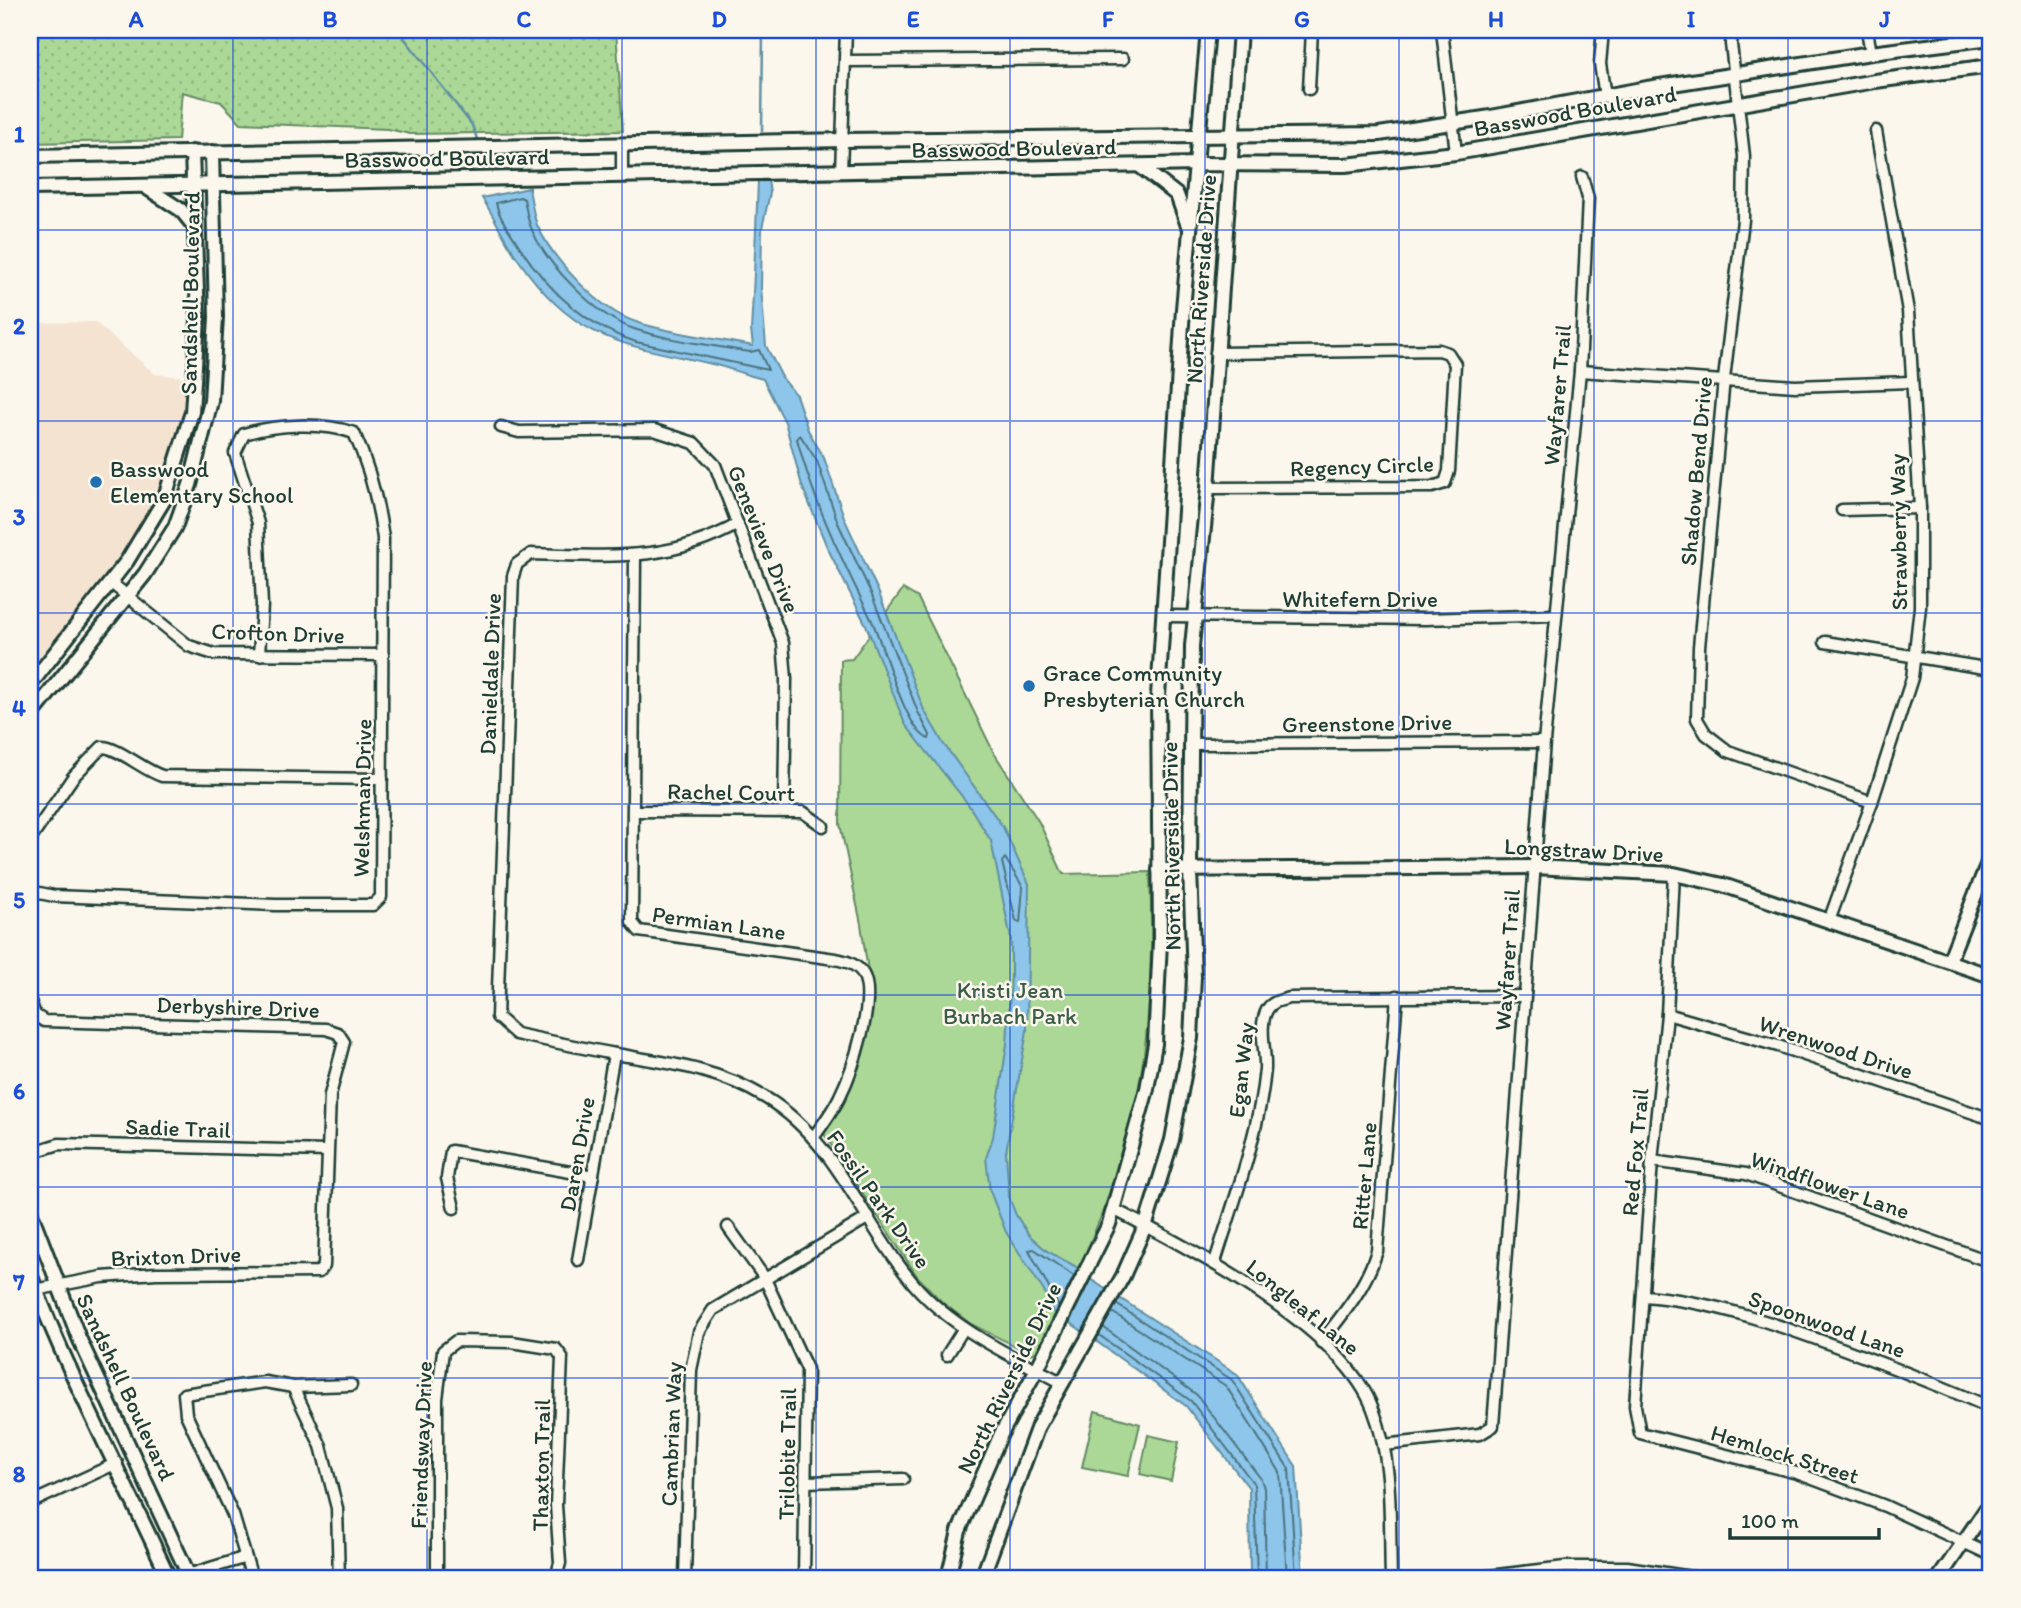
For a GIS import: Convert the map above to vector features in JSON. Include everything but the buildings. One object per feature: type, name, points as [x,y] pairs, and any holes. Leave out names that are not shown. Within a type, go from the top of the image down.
[{"type":"main road","name":"North Riverside Drive","points":[[948,1578],[959,1531],[1001,1434],[1060,1326],[1115,1210],[1147,1089],[1155,1044],[1160,956],[1158,696],[1189,232],[1198,164],[1208,30]]},
{"type":"main road","name":"North Riverside Drive","points":[[982,1578],[1020,1469],[1061,1382],[1123,1276],[1146,1224],[1172,1140],[1191,1038],[1194,977],[1190,744],[1195,617],[1208,488],[1240,30]]},
{"type":"main road","name":"Basswood Boulevard","points":[[30,156],[622,147],[845,140],[1379,134],[1871,53],[1991,38]]},
{"type":"main road","name":"Basswood Boulevard","points":[[30,188],[622,174],[1198,164],[1345,165],[1456,153],[1875,81],[1991,66]]},
{"type":"main road","name":"Sandshell Boulevard","points":[[30,685],[127,561],[164,500],[192,412],[198,319],[192,152]]},
{"type":"main road","name":"Sandshell Boulevard","points":[[30,717],[128,596],[174,527],[190,485],[211,401],[216,317],[211,214],[212,152]]},
{"type":"main road","points":[[1140,166],[1177,195],[1189,232]]},
{"type":"main road","points":[[144,186],[181,210],[194,226]]},
{"type":"main road","points":[[1949,961],[1991,855]]},
{"type":"main road","name":"Longstraw Drive","points":[[1159,870],[1534,867],[1674,874],[1723,885],[1991,976]]},
{"type":"main road","name":"Sandshell Boulevard","points":[[30,1211],[57,1288],[186,1577]]},
{"type":"main road","name":"Sandshell Boulevard","points":[[30,1274],[32,1290],[117,1463],[169,1578]]},
{"type":"main road","points":[[1939,1578],[1991,1502]]},
{"type":"street","points":[[841,172],[845,140],[846,30]]},
{"type":"street","points":[[1309,89],[1312,30]]},
{"type":"street","points":[[1442,30],[1456,153]]},
{"type":"street","points":[[1603,30],[1600,64],[1605,96]]},
{"type":"street","name":"Shadow Bend Drive","points":[[1733,30],[1731,44],[1744,156],[1743,220],[1724,379],[1699,647],[1698,719],[1706,733],[1728,751],[1872,802]]},
{"type":"street","points":[[1867,30],[1871,53]]},
{"type":"street","points":[[846,61],[1124,59]]},
{"type":"street","name":"Strawberry Way","points":[[1829,921],[1872,802],[1916,658],[1920,607],[1920,508],[1908,311],[1876,131]]},
{"type":"street","points":[[622,147],[622,174]]},
{"type":"street","name":"Wayfarer Trail","points":[[1384,1445],[1480,1434],[1493,1426],[1523,996],[1555,615],[1580,371],[1588,198],[1582,177]]},
{"type":"street","name":"Regency Circle","points":[[1208,488],[1432,487],[1445,483],[1450,458],[1455,364],[1454,358],[1444,351],[1216,354]]},
{"type":"street","points":[[1580,371],[1795,386],[1911,383]]},
{"type":"street","name":"Welshman Drive","points":[[30,891],[54,896],[194,902],[373,905],[380,897],[383,538],[372,476],[355,433],[336,427],[258,430],[244,434],[235,453],[258,523],[260,655]]},
{"type":"street","name":"Genevieve Drive","points":[[501,427],[519,432],[624,429],[677,435],[694,443],[715,464],[777,620],[785,655],[784,811]]},
{"type":"street","points":[[1842,510],[1920,508]]},
{"type":"street","name":"Danieldale Drive","points":[[497,1017],[513,576],[517,564],[531,554],[635,556],[684,548],[709,541],[738,524]]},
{"type":"street","name":"Permian Lane","points":[[635,556],[632,922],[636,929],[835,959],[853,964],[864,976],[863,1020],[853,1063],[840,1097],[814,1138]]},
{"type":"street","name":"Crofton Drive","points":[[110,582],[189,646],[214,654],[383,655]]},
{"type":"street","name":"Whitefern Drive","points":[[1165,617],[1425,619],[1555,615]]},
{"type":"street","points":[[1825,642],[1991,669]]},
{"type":"street","name":"Greenstone Drive","points":[[1190,744],[1544,742]]},
{"type":"street","points":[[30,840],[73,777],[102,747],[111,747],[143,770],[162,776],[382,779]]},
{"type":"street","name":"Rachel Court","points":[[634,811],[810,813],[823,826]]},
{"type":"street","name":"Red Fox Trail","points":[[1640,1433],[1635,1406],[1652,1161],[1667,1014],[1674,874]]},
{"type":"street","name":"Ritter Lane","points":[[1321,1342],[1358,1294],[1370,1274],[1377,1251],[1397,996]]},
{"type":"street","name":"Egan Way","points":[[1215,1262],[1253,1133],[1265,1072],[1264,1020],[1267,1009],[1275,1002],[1290,998],[1523,996]]},
{"type":"street","name":"Derbyshire Drive","points":[[30,1001],[35,1015],[44,1021],[237,1025],[326,1029],[338,1033],[344,1042],[330,1095],[324,1266],[319,1272]]},
{"type":"street","name":"Wrenwood Drive","points":[[1667,1014],[1778,1046],[1991,1119]]},
{"type":"street","name":"Fossil Park Drive","points":[[497,1017],[516,1034],[667,1062],[736,1082],[776,1105],[814,1138],[831,1157],[912,1282],[936,1307],[964,1328],[1061,1382]]},
{"type":"street","name":"Daren Drive","points":[[578,1261],[614,1054]]},
{"type":"street","name":"Sadie Trail","points":[[30,1153],[59,1144],[327,1151]]},
{"type":"street","points":[[454,1208],[447,1178],[451,1151],[593,1176]]},
{"type":"street","name":"Windflower Lane","points":[[1652,1161],[1746,1174],[1991,1262]]},
{"type":"street","name":"Longleaf Lane","points":[[1115,1210],[1215,1262],[1321,1342],[1356,1376],[1373,1407],[1388,1464],[1391,1578]]},
{"type":"street","name":"Cambrian Way","points":[[685,1578],[694,1348],[705,1320],[713,1310],[764,1277],[869,1217]]},
{"type":"street","name":"Trilobite Trail","points":[[728,1227],[764,1277],[807,1369],[804,1578]]},
{"type":"street","name":"Brixton Drive","points":[[32,1290],[57,1288],[102,1277],[156,1273],[319,1272]]},
{"type":"street","name":"Spoonwood Lane","points":[[1644,1296],[1689,1300],[1764,1319],[1937,1384],[1991,1408]]},
{"type":"street","points":[[947,1355],[964,1328]]},
{"type":"street","name":"Friendsway Drive","points":[[437,1578],[437,1399],[443,1351],[456,1341],[512,1342],[556,1349],[559,1352]]},
{"type":"street","name":"Thaxton Trail","points":[[556,1578],[560,1563],[556,1505],[562,1357],[559,1352]]},
{"type":"street","points":[[252,1578],[243,1558],[233,1516],[186,1414],[184,1394],[265,1382],[293,1387],[351,1385]]},
{"type":"street","points":[[293,1387],[321,1446],[337,1508],[339,1578]]},
{"type":"street","name":"Hemlock Street","points":[[1640,1433],[1797,1473],[1885,1506],[1991,1555]]},
{"type":"street","points":[[30,1503],[117,1463]]},
{"type":"street","points":[[806,1482],[903,1479]]},
{"type":"street","points":[[186,1577],[243,1558]]},
{"type":"street","points":[[1472,1578],[1590,1567],[1627,1567],[1698,1578]]},
{"type":"shaded area","name":"Basswood Elementary School","points":[[95,322],[155,374],[182,377],[186,386],[180,428],[170,466],[141,530],[30,670],[30,323]]},
{"type":"green space","points":[[30,30],[616,30],[623,131],[410,134],[388,129],[241,123],[221,102],[182,92],[178,140],[30,143]]},
{"type":"green space","name":"Kristi Jean Burbach Park","points":[[903,589],[918,598],[994,753],[1039,822],[1063,874],[1150,872],[1151,954],[1148,1016],[1132,1120],[1121,1160],[1092,1239],[1056,1315],[1036,1352],[1031,1354],[971,1324],[943,1303],[917,1276],[824,1134],[847,1096],[860,1065],[872,998],[861,924],[840,824],[841,660],[852,659]]},
{"type":"green space","points":[[1095,1411],[1140,1424],[1128,1476],[1082,1467]]},
{"type":"green space","points":[[1148,1435],[1179,1442],[1171,1481],[1140,1474]]},
{"type":"water","points":[[768,180],[770,193],[762,228],[761,288],[766,346],[783,379],[796,395],[808,430],[824,458],[845,520],[878,591],[924,710],[943,743],[1003,827],[1029,884],[1027,1031],[1006,1152],[1009,1197],[1016,1215],[1029,1235],[1047,1251],[1086,1272],[1084,1275],[1237,1374],[1296,1466],[1303,1578],[1250,1578],[1249,1488],[1186,1406],[1065,1319],[1063,1322],[1047,1305],[1047,1296],[1006,1232],[990,1191],[986,1158],[993,1137],[1007,1044],[1011,978],[1011,939],[991,841],[968,804],[905,724],[866,625],[827,547],[802,486],[785,422],[763,379],[627,344],[582,325],[541,289],[515,254],[482,198],[529,188],[537,225],[554,253],[593,295],[622,316],[664,330],[753,346],[751,330],[758,181]]},
{"type":"waterway","points":[[398,30],[472,125],[477,139]]},
{"type":"waterway","points":[[762,131],[763,30]]},
{"type":"place","name":"Basswood Elementary School","points":[[96,482]]},
{"type":"place","name":"Grace Community Presbyterian Church","points":[[1029,686]]}]
